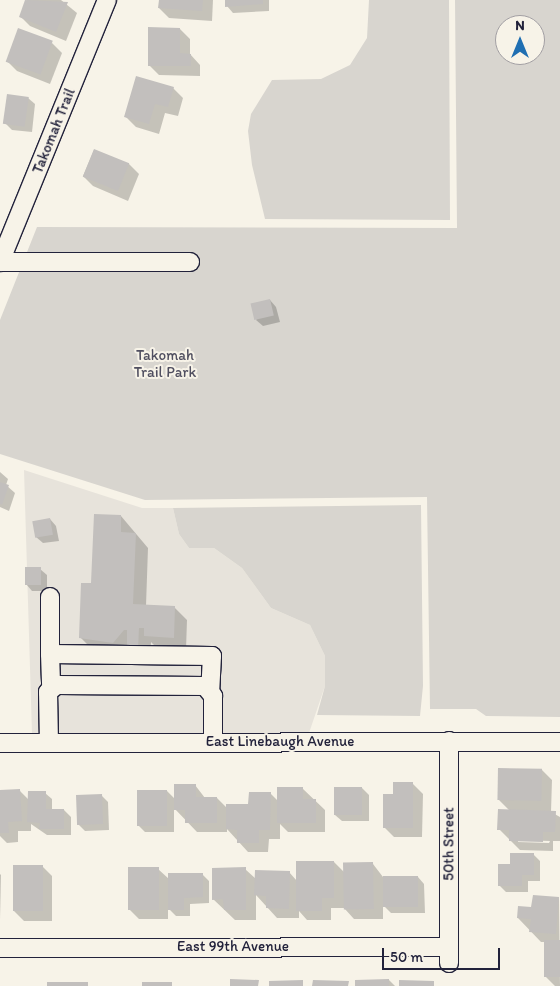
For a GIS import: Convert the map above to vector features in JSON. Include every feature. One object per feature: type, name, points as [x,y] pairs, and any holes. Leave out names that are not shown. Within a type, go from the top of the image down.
[{"type":"street","name":"Takomah Trail","points":[[0,262],[107,0]]},
{"type":"street","points":[[0,262],[190,262]]},
{"type":"street","points":[[49,743],[48,692],[51,688],[50,597]]},
{"type":"street","points":[[50,654],[212,656],[210,689],[213,742]]},
{"type":"street","points":[[51,688],[57,685],[205,686],[210,689]]},
{"type":"street","name":"50th Street","points":[[449,741],[450,955]]},
{"type":"street","name":"East Linebaugh Avenue","points":[[0,743],[560,742]]},
{"type":"street","name":"East 99th Avenue","points":[[0,948],[450,955]]},
{"type":"shaded area","points":[[24,470],[142,508],[173,508],[179,534],[189,548],[214,548],[242,568],[271,608],[310,625],[325,656],[325,686],[309,733],[32,734]]},
{"type":"green space","points":[[369,0],[449,0],[450,220],[265,219],[252,165],[248,131],[251,114],[272,80],[321,79],[350,65],[367,38]]},
{"type":"green space","name":"Takomah Trail Park","points":[[455,0],[560,0],[560,717],[486,716],[476,709],[430,709],[427,497],[145,500],[0,454],[0,320],[37,227],[457,228]]},
{"type":"green space","points":[[421,505],[423,686],[420,716],[317,715],[325,686],[325,656],[310,625],[271,608],[242,568],[214,548],[189,548],[179,534],[173,508]]},
{"type":"building","points":[[25,0],[68,2],[56,32],[19,17]]},
{"type":"building","points":[[159,0],[203,0],[202,11],[158,8]]},
{"type":"building","points":[[225,0],[263,0],[263,4],[225,7]]},
{"type":"building","points":[[148,27],[180,28],[180,53],[191,54],[191,66],[148,66]]},
{"type":"building","points":[[18,28],[53,41],[40,74],[6,62]]},
{"type":"building","points":[[136,76],[174,87],[168,107],[155,104],[149,124],[124,117]]},
{"type":"building","points":[[7,94],[29,97],[25,127],[3,124]]},
{"type":"building","points":[[94,149],[129,163],[118,191],[83,177]]},
{"type":"building","points":[[270,299],[274,316],[254,320],[251,303]]},
{"type":"building","points":[[0,482],[9,485],[2,505],[0,504]]},
{"type":"building","points":[[94,514],[121,515],[121,532],[136,533],[133,604],[175,606],[174,638],[144,636],[144,628],[139,628],[138,650],[127,650],[127,630],[124,630],[113,643],[79,638],[81,583],[91,583]]},
{"type":"building","points":[[50,518],[53,535],[35,538],[32,521]]},
{"type":"building","points":[[25,567],[41,567],[41,585],[25,585]]},
{"type":"building","points":[[498,768],[542,769],[541,801],[497,800]]},
{"type":"building","points":[[393,782],[413,782],[413,828],[383,828],[383,794],[393,794]]},
{"type":"building","points":[[174,784],[196,784],[196,797],[217,797],[217,823],[185,823],[185,810],[174,810]]},
{"type":"building","points":[[277,787],[303,787],[303,799],[316,799],[316,823],[277,823]]},
{"type":"building","points":[[334,787],[362,787],[362,815],[334,815]]},
{"type":"building","points":[[20,789],[22,821],[8,822],[9,833],[0,833],[0,790]]},
{"type":"building","points":[[137,790],[167,790],[167,826],[137,826]]},
{"type":"building","points":[[28,791],[46,791],[46,809],[64,809],[64,829],[39,829],[40,823],[27,822]]},
{"type":"building","points":[[249,792],[271,792],[270,830],[259,830],[259,843],[237,843],[237,830],[226,829],[226,804],[248,804]]},
{"type":"building","points":[[102,794],[103,824],[77,825],[76,795]]},
{"type":"building","points":[[498,809],[556,811],[555,832],[543,832],[543,842],[509,841],[509,830],[497,830]]},
{"type":"building","points":[[510,853],[534,853],[534,875],[522,875],[522,886],[498,886],[498,864],[510,864]]},
{"type":"building","points":[[296,861],[334,861],[334,898],[322,898],[322,911],[296,911]]},
{"type":"building","points":[[373,862],[374,909],[344,910],[343,863]]},
{"type":"building","points":[[13,865],[43,865],[43,911],[13,911]]},
{"type":"building","points":[[128,867],[159,867],[159,910],[128,910]]},
{"type":"building","points":[[246,867],[246,910],[224,910],[223,899],[212,900],[212,868]]},
{"type":"building","points":[[255,870],[290,871],[289,909],[266,908],[266,896],[254,895]]},
{"type":"building","points":[[168,873],[203,873],[203,897],[184,898],[184,910],[168,910]]},
{"type":"building","points":[[383,876],[418,876],[418,907],[383,907]]},
{"type":"building","points":[[533,895],[559,897],[556,934],[529,932],[531,919],[517,918],[518,906],[531,907]]},
{"type":"building","points":[[544,940],[560,940],[560,977],[544,977]]},
{"type":"building","points":[[230,979],[259,980],[258,986],[230,986]]},
{"type":"building","points":[[389,979],[389,986],[355,986],[355,980]]},
{"type":"building","points":[[303,980],[303,986],[269,986],[269,981]]},
{"type":"building","points":[[313,980],[349,981],[348,986],[312,986]]},
{"type":"building","points":[[399,980],[434,981],[434,986],[399,986]]},
{"type":"building","points":[[47,982],[88,982],[88,986],[47,986]]},
{"type":"building","points":[[142,982],[172,982],[172,986],[142,986]]}]
